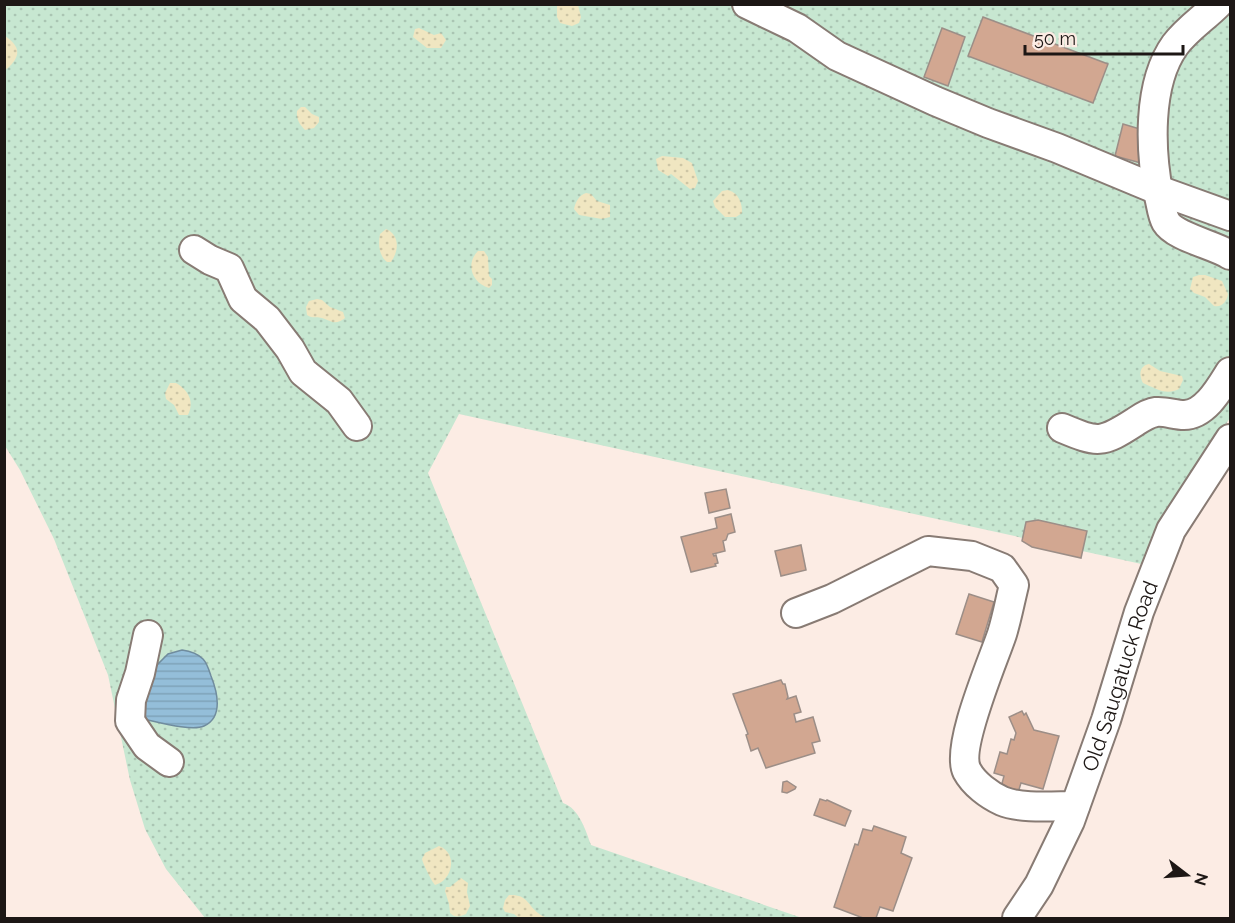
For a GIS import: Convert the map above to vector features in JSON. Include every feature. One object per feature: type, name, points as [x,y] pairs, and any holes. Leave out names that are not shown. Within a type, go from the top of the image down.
[{"type":"street","points":[[747,4],[797,28],[837,56],[884,78],[988,123],[1230,216]]},
{"type":"street","points":[[1218,4],[1175,44],[1165,63],[1159,83],[1155,115],[1153,161],[1166,222],[1174,230],[1230,255]]},
{"type":"street","points":[[194,249],[210,260],[229,268],[243,299],[267,319],[290,349],[303,372],[339,401],[357,426]]},
{"type":"street","points":[[1062,428],[1087,439],[1101,441],[1144,416],[1156,412],[1187,416],[1200,410],[1212,399],[1230,372]]},
{"type":"street","name":"Old Saugatuck Road","points":[[1017,918],[1040,885],[1075,806],[1106,720],[1139,612],[1171,530],[1230,439]]},
{"type":"street","points":[[796,613],[832,599],[928,551],[972,556],[1002,568],[1014,585],[1002,633],[977,704],[964,754],[967,771],[984,791],[1004,802],[1075,806]]},
{"type":"street","points":[[148,635],[140,673],[131,700],[130,721],[147,746],[169,762]]},
{"type":"green space","points":[[4,5],[1230,5],[1230,418],[1206,452],[1146,565],[459,414],[428,473],[563,803],[578,815],[591,845],[802,918],[205,918],[166,869],[145,829],[130,780],[108,675],[54,539],[20,470],[5,446]]},
{"type":"sand","points":[[557,5],[578,5],[581,17],[579,23],[572,26],[560,23],[557,17]]},
{"type":"sand","points":[[419,28],[434,35],[441,33],[446,40],[441,48],[427,48],[413,37],[415,29]]},
{"type":"sand","points":[[5,36],[14,44],[17,52],[15,60],[7,69],[5,68]]},
{"type":"sand","points":[[305,107],[319,117],[319,122],[314,128],[305,130],[300,124],[297,111]]},
{"type":"sand","points":[[662,156],[683,158],[692,163],[698,181],[695,188],[690,189],[671,174],[668,176],[658,170],[656,159]]},
{"type":"sand","points":[[728,190],[735,193],[740,202],[742,213],[736,217],[725,217],[715,207],[713,201],[722,191]]},
{"type":"sand","points":[[586,193],[591,194],[597,201],[610,205],[610,217],[602,219],[579,215],[574,209],[576,202]]},
{"type":"sand","points":[[386,229],[394,235],[397,244],[396,253],[391,262],[384,259],[380,249],[380,234]]},
{"type":"sand","points":[[478,251],[484,251],[488,257],[489,276],[492,279],[492,285],[489,288],[478,282],[472,272],[472,262]]},
{"type":"sand","points":[[1199,275],[1222,281],[1228,294],[1224,303],[1214,306],[1205,297],[1190,289],[1193,277]]},
{"type":"sand","points":[[317,299],[343,312],[345,318],[334,322],[307,315],[306,307],[309,301]]},
{"type":"sand","points":[[1149,364],[1160,371],[1182,376],[1183,380],[1179,389],[1170,392],[1143,383],[1141,371]]},
{"type":"sand","points":[[170,383],[176,383],[189,396],[191,405],[188,415],[179,415],[174,405],[166,399],[165,393]]},
{"type":"sand","points":[[439,846],[449,854],[451,866],[446,878],[435,885],[422,859],[425,853]]},
{"type":"sand","points":[[461,878],[468,883],[470,906],[466,914],[455,916],[450,913],[445,891],[446,887],[450,887]]},
{"type":"sand","points":[[509,895],[520,896],[539,914],[547,918],[519,918],[505,912],[503,908]]},
{"type":"water","points":[[182,650],[198,655],[207,665],[217,696],[217,710],[214,716],[210,722],[198,728],[139,718],[137,710],[157,665],[168,654]]},
{"type":"building","points":[[983,17],[1108,64],[1093,103],[968,56]]},
{"type":"building","points":[[942,28],[965,37],[948,86],[924,77]]},
{"type":"building","points":[[1123,124],[1150,132],[1141,163],[1115,156]]},
{"type":"building","points":[[726,489],[730,508],[709,513],[705,493]]},
{"type":"building","points":[[731,514],[735,532],[728,534],[726,540],[723,541],[725,551],[713,554],[716,555],[718,563],[715,564],[716,566],[691,572],[681,537],[717,528],[715,518]]},
{"type":"building","points":[[1038,520],[1087,531],[1081,558],[1032,547],[1022,541],[1026,522]]},
{"type":"building","points":[[801,545],[806,570],[781,576],[775,551]]},
{"type":"building","points":[[969,594],[994,602],[982,642],[956,634]]},
{"type":"building","points":[[781,680],[785,684],[787,699],[796,696],[801,712],[794,714],[796,722],[813,717],[820,741],[812,743],[815,753],[766,768],[758,748],[751,751],[746,735],[748,734],[733,694]]},
{"type":"building","points":[[1022,711],[1024,715],[1026,713],[1034,730],[1059,736],[1043,789],[1021,783],[1017,796],[1000,791],[1004,776],[994,773],[1000,752],[1007,754],[1011,739],[1014,740],[1016,733],[1009,717]]},
{"type":"building","points":[[787,781],[796,787],[787,793],[782,792],[783,782]]},
{"type":"building","points":[[820,799],[851,811],[845,826],[814,815]]},
{"type":"building","points":[[874,826],[906,837],[901,853],[912,858],[893,911],[880,907],[876,918],[863,918],[834,907],[855,844],[858,845],[863,829],[872,831]]}]
